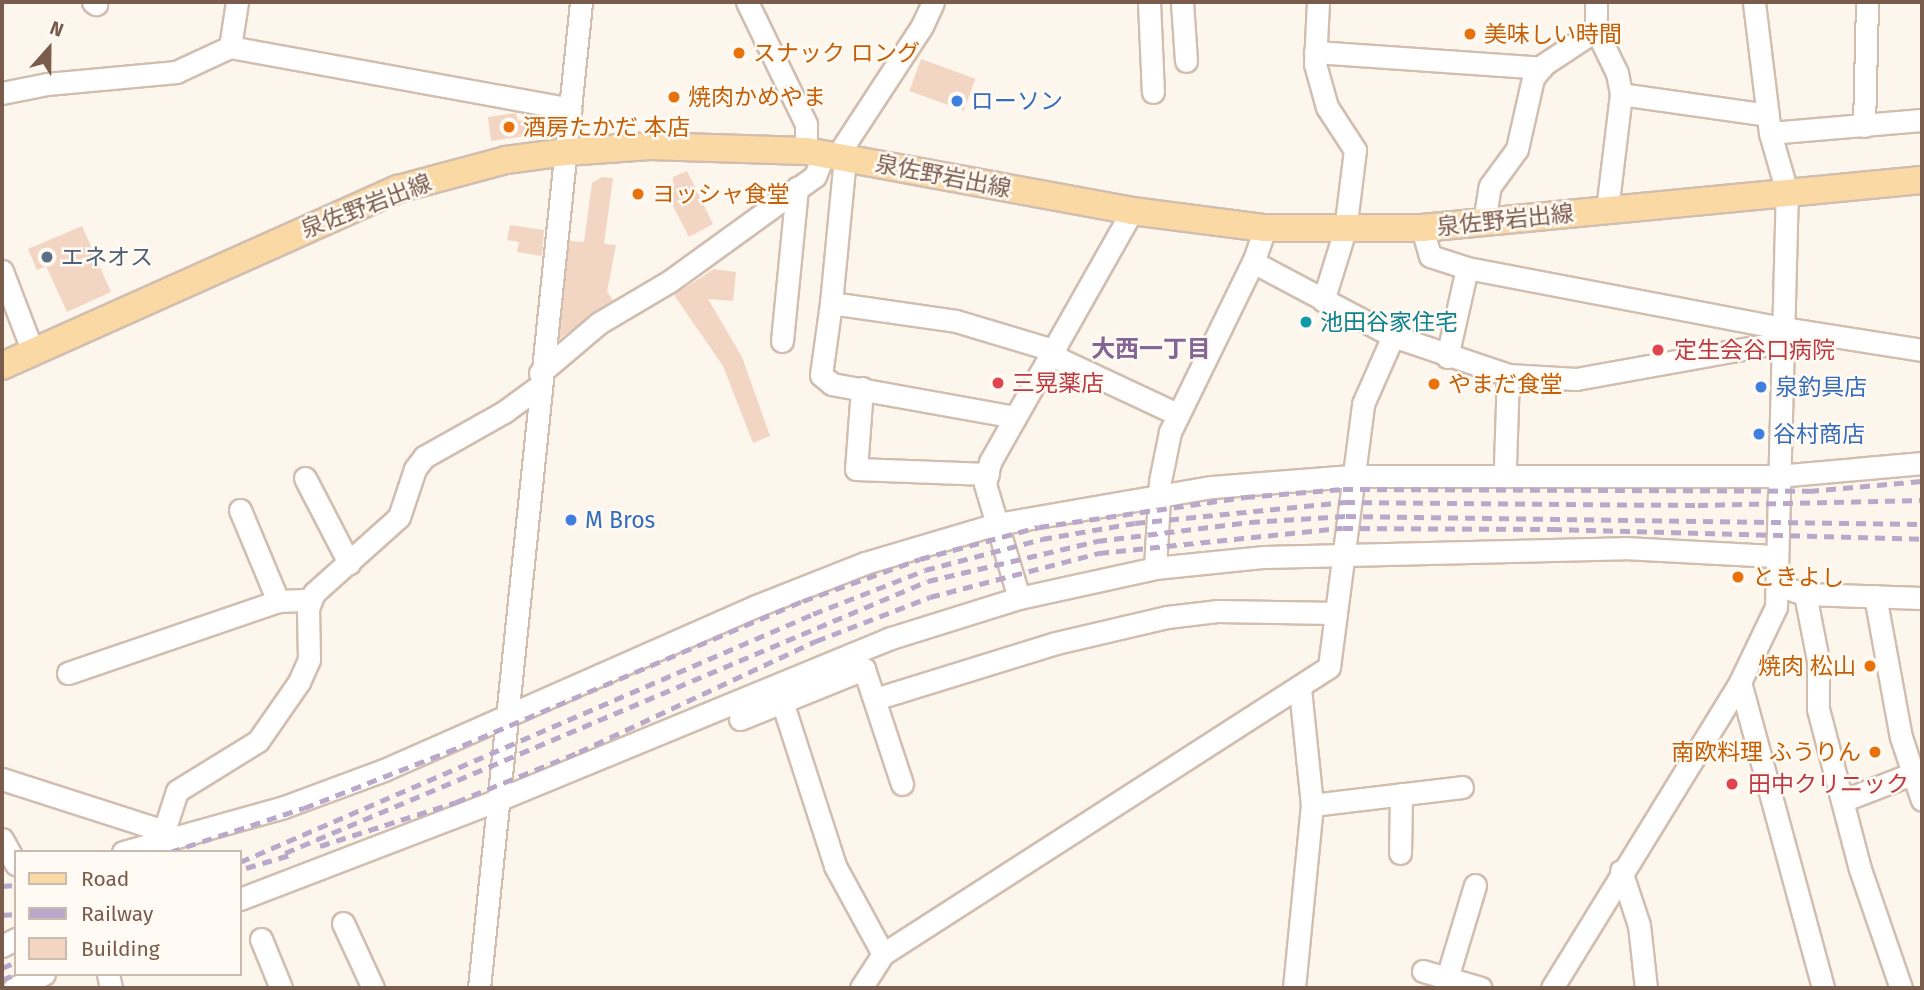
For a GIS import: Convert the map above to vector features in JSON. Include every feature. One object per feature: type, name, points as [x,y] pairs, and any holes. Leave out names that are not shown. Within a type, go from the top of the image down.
[{"type":"main road","name":"泉佐野岩出線","points":[[2,366],[398,189],[506,160],[566,152],[650,146],[828,155],[1132,211],[1265,228],[1345,230],[1422,228],[1922,180]]},
{"type":"street","points":[[230,47],[237,2]]},
{"type":"street","points":[[479,988],[500,799],[539,380],[581,2]]},
{"type":"street","points":[[747,2],[806,124],[828,155],[831,303],[821,375],[832,384],[1015,418]]},
{"type":"street","points":[[166,835],[177,791],[258,741],[299,682],[309,660],[311,600],[327,579],[349,563],[399,517],[415,469],[424,457],[504,412],[599,323],[670,281],[815,176],[908,48],[933,2]]},
{"type":"street","points":[[1149,2],[1153,92]]},
{"type":"street","points":[[1182,2],[1186,61]]},
{"type":"street","points":[[1318,2],[1315,52],[1327,107],[1355,150],[1345,230],[1323,301]]},
{"type":"street","points":[[1596,2],[1595,30],[1617,72],[1621,94],[1607,210]]},
{"type":"street","points":[[1552,988],[1621,871],[1740,682],[1776,607],[1774,556],[1787,192],[1769,124],[1754,2]]},
{"type":"street","points":[[1864,126],[1867,2]]},
{"type":"street","points":[[1484,222],[1490,186],[1517,149],[1528,93],[1541,68],[1595,30]]},
{"type":"street","points":[[2,93],[47,84],[177,72],[230,47],[570,109]]},
{"type":"street","points":[[1315,52],[1541,68]]},
{"type":"street","points":[[1621,94],[1769,124],[1864,126],[1922,120]]},
{"type":"street","points":[[782,341],[797,188]]},
{"type":"street","points":[[1019,598],[985,484],[1015,418],[1055,354],[1132,211]]},
{"type":"street","points":[[1155,568],[1159,496],[1177,414],[1253,262],[1265,228]]},
{"type":"street","points":[[1422,228],[1430,256],[1467,268],[1782,335],[1922,350]]},
{"type":"street","points":[[1253,262],[1393,336],[1447,357],[1508,375],[1576,379],[1782,335]]},
{"type":"street","points":[[1447,357],[1467,268]]},
{"type":"street","points":[[2,271],[33,352]]},
{"type":"street","points":[[831,303],[956,321],[1055,354],[1177,414]]},
{"type":"street","points":[[861,988],[883,954],[1329,667],[1363,404],[1393,336]]},
{"type":"street","points":[[1505,465],[1508,375]]},
{"type":"street","points":[[862,388],[856,469],[988,474]]},
{"type":"street","points":[[129,850],[166,835],[284,807],[506,719],[768,601],[865,563],[997,524],[1212,487],[1352,476],[1777,475],[1922,463]]},
{"type":"street","points":[[305,478],[349,563]]},
{"type":"street","points":[[240,510],[278,601]]},
{"type":"street","points":[[740,719],[779,694],[891,638],[1019,598],[1155,568],[1264,557],[1624,548],[1774,556]]},
{"type":"street","points":[[1775,584],[1805,594],[1922,598]]},
{"type":"street","points":[[1805,594],[1818,660],[1818,709],[1842,800],[1900,988]]},
{"type":"street","points":[[1875,596],[1922,800]]},
{"type":"street","points":[[68,673],[278,601],[311,600]]},
{"type":"street","points":[[875,699],[1056,643],[1167,617],[1217,611],[1336,614]]},
{"type":"street","points":[[242,898],[779,694],[864,669],[902,784]]},
{"type":"street","points":[[1740,682],[1823,988]]},
{"type":"street","points":[[1294,988],[1312,805],[1300,688]]},
{"type":"street","points":[[779,694],[835,866],[883,954]]},
{"type":"street","points":[[1842,800],[1917,772]]},
{"type":"street","points":[[2,779],[166,835]]},
{"type":"street","points":[[1312,805],[1462,787]]},
{"type":"street","points":[[1400,853],[1401,794]]},
{"type":"street","points":[[2,839],[14,860]]},
{"type":"street","points":[[1621,871],[1639,925],[1646,988]]},
{"type":"street","points":[[1447,978],[1475,885]]},
{"type":"street","points":[[343,923],[373,988]]},
{"type":"street","points":[[261,939],[281,988]]},
{"type":"street","points":[[1423,971],[1481,988]]},
{"type":"street","points":[[14,988],[40,976]]},
{"type":"building","points":[[921,59],[976,79],[964,111],[909,91]]},
{"type":"building","points":[[516,113],[518,121],[537,118],[540,134],[491,141],[488,117]]},
{"type":"building","points":[[687,171],[713,224],[689,237],[673,206],[673,177]]},
{"type":"building","points":[[602,177],[613,178],[604,244],[616,245],[607,292],[613,300],[559,339],[569,241],[584,242],[592,183]]},
{"type":"building","points":[[510,225],[544,230],[542,256],[517,252],[519,242],[507,240]]},
{"type":"building","points":[[82,226],[111,292],[67,312],[46,266],[37,270],[28,249]]},
{"type":"building","points":[[714,269],[736,272],[733,301],[708,299],[742,357],[770,436],[753,443],[723,366],[674,295]]},
{"type":"railway","points":[[176,850],[304,808],[447,752],[803,601],[920,559],[1039,527],[1245,497],[1343,489],[1809,491],[1922,481]]},
{"type":"railway","points":[[242,861],[813,614],[925,570],[1042,539],[1135,523],[1345,502],[1698,505],[1922,500]]},
{"type":"railway","points":[[285,853],[928,581],[1097,541],[1250,522],[1346,516],[1922,524]]},
{"type":"railway","points":[[320,846],[456,802],[579,752],[816,641],[930,597],[1099,553],[1343,528],[1552,529],[1922,539]]},
{"type":"railway","points":[[246,868],[293,854]]},
{"type":"railway","points":[[2,886],[14,885]]},
{"type":"railway","points":[[2,915],[14,914]]},
{"type":"railway","points":[[2,968],[14,963]]},
{"type":"railway","points":[[2,980],[14,975]]},
{"type":"place","name":"美味しい時間","points":[[1470,34]]},
{"type":"place","name":"スナック ロング","points":[[739,53]]},
{"type":"place","name":"焼肉かめやま","points":[[674,97]]},
{"type":"place","name":"ローソン","points":[[957,101]]},
{"type":"place","name":"酒房たかだ 本店","points":[[509,127]]},
{"type":"place","name":"ヨッシャ食堂","points":[[638,194]]},
{"type":"place","name":"エネオス","points":[[47,257]]},
{"type":"place","name":"池田谷家住宅","points":[[1306,322]]},
{"type":"place","name":"定生会谷口病院","points":[[1658,350]]},
{"type":"place","name":"三晃薬店","points":[[998,383]]},
{"type":"place","name":"やまだ食堂","points":[[1434,384]]},
{"type":"place","name":"泉釣具店","points":[[1761,387]]},
{"type":"place","name":"谷村商店","points":[[1759,434]]},
{"type":"place","name":"M Bros","points":[[571,520]]},
{"type":"place","name":"ときよし","points":[[1738,577]]},
{"type":"place","name":"焼肉 松山","points":[[1870,666]]},
{"type":"place","name":"南欧料理 ふうりん","points":[[1875,752]]},
{"type":"place","name":"田中クリニック","points":[[1732,784]]},
{"type":"district","name":"大西一丁目","points":[[1151,350]]}]
